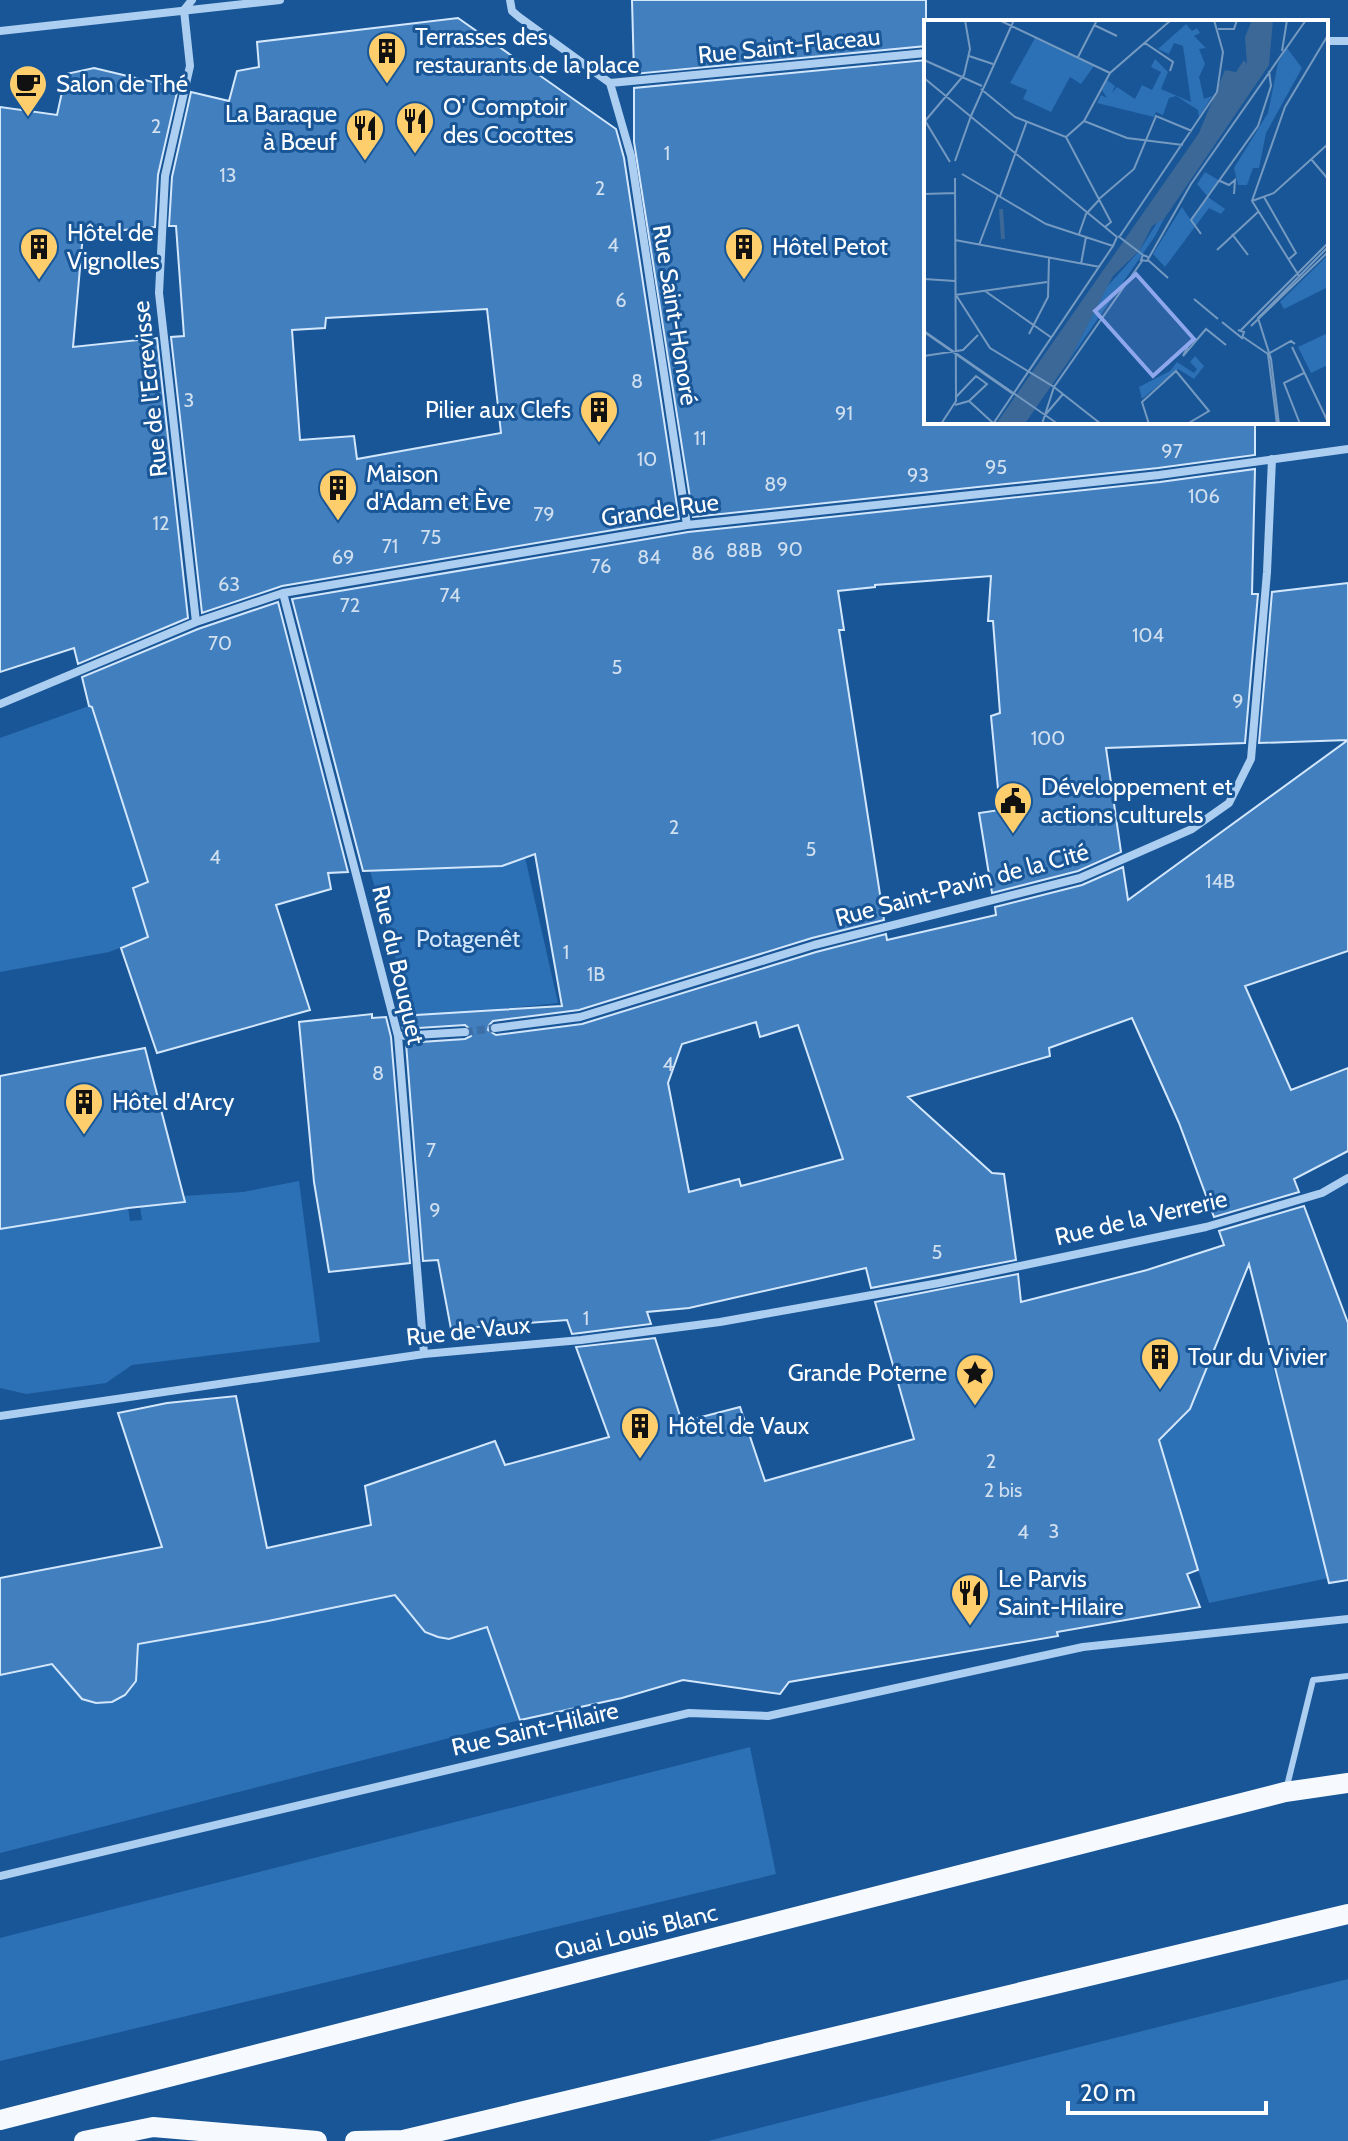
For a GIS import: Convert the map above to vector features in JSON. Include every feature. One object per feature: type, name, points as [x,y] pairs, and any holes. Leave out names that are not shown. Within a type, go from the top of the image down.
[{"type":"main road","name":"Quai Louis Blanc","points":[[0,2120],[1285,1792],[1348,1783]]},
{"type":"main road","points":[[355,2141],[403,2140],[1348,1914]]},
{"type":"main road","points":[[84,2141],[153,2127],[317,2141]]},
{"type":"street","points":[[184,10],[192,0]]},
{"type":"street","points":[[0,31],[280,0]]},
{"type":"street","points":[[510,0],[512,11],[519,17],[610,83]]},
{"type":"street","name":"Rue de l'Ecrevisse","points":[[184,10],[190,66],[165,176],[159,293],[196,622]]},
{"type":"street","name":"Rue Saint-Flaceau","points":[[610,83],[924,53]]},
{"type":"street","name":"Rue Saint-Honoré","points":[[610,83],[631,156],[687,525]]},
{"type":"street","name":"Grande Rue","points":[[0,704],[196,622],[283,593],[687,525],[1159,475],[1348,449]]},
{"type":"street","name":"Rue Saint-Pavin de la Cité","points":[[495,1028],[580,1017],[814,945],[1080,878],[1192,829],[1229,803],[1251,759],[1267,572],[1272,459]]},
{"type":"street","name":"Rue du Bouquet","points":[[283,593],[398,1036],[424,1354]]},
{"type":"street","points":[[398,1036],[465,1032]]},
{"type":"street","name":"Rue de la Verrerie","points":[[939,1283],[1206,1227],[1322,1193],[1348,1178]]},
{"type":"street","name":"Rue de Vaux","points":[[0,1416],[424,1354],[581,1340],[720,1322],[939,1283]]},
{"type":"street","name":"Rue Saint-Hilaire","points":[[0,1876],[689,1713],[768,1716],[1083,1647],[1348,1619]]},
{"type":"lane","points":[[1285,1792],[1313,1680],[1348,1676]]},
{"type":"green space","points":[[92,707],[148,882],[148,937],[109,952],[0,972],[0,738]]},
{"type":"green space","name":"Potagenêt","points":[[525,857],[558,1003],[416,1018],[412,1015],[370,871],[464,868]]},
{"type":"green space","points":[[299,1181],[320,1342],[132,1365],[106,1383],[26,1394],[0,1388],[0,1229],[128,1207],[130,1221],[142,1220],[140,1206],[173,1200],[174,1203],[182,1203],[184,1196],[243,1192]]},
{"type":"green space","points":[[1269,1352],[1305,1487],[1325,1548],[1348,1574],[1209,1603],[1151,1427],[1173,1426],[1186,1414],[1195,1393],[1194,1368]]},
{"type":"green space","points":[[407,1592],[425,1632],[449,1639],[484,1614],[520,1720],[0,1853],[0,1675],[68,1660],[96,1703],[114,1700],[136,1681],[131,1646]]},
{"type":"green space","points":[[750,1747],[776,1874],[0,2061],[0,1938]]},
{"type":"green space","points":[[1348,1979],[1348,2141],[708,2141]]},
{"type":"building","points":[[632,0],[926,0],[924,46],[634,74]]},
{"type":"building","points":[[458,18],[616,129],[624,158],[679,519],[282,586],[202,613],[171,337],[184,336],[176,226],[169,226],[172,177],[191,92],[229,101],[237,71],[259,67],[257,42]],"holes":[[[487,309],[501,433],[357,459],[354,436],[300,440],[292,330],[325,328],[326,318]]]},
{"type":"building","points":[[924,60],[924,424],[1255,424],[1255,455],[693,517],[634,142],[634,88]]},
{"type":"building","points":[[94,68],[178,88],[158,175],[155,227],[83,234],[73,347],[157,338],[188,618],[78,664],[74,648],[0,672],[0,107],[57,115],[66,74]]},
{"type":"building","points":[[1255,469],[1252,594],[1258,594],[1245,743],[1106,748],[1121,852],[1078,871],[992,893],[979,813],[1000,810],[991,716],[1000,713],[993,621],[988,621],[991,576],[838,591],[844,630],[839,630],[884,920],[812,938],[579,1010],[493,1021],[488,1030],[496,1035],[582,1024],[816,952],[886,934],[887,940],[996,915],[995,907],[1082,885],[1123,867],[1128,900],[1348,740],[1348,951],[1245,986],[1291,1090],[1348,1068],[1348,1151],[1294,1179],[1299,1192],[1214,1217],[1179,1123],[1132,1018],[1049,1048],[1050,1056],[908,1097],[992,1173],[1004,1174],[1016,1260],[871,1288],[866,1268],[689,1308],[647,1312],[651,1324],[572,1334],[567,1320],[451,1329],[438,1260],[423,1261],[406,1043],[465,1039],[471,1036],[472,1031],[465,1025],[403,1029],[400,1016],[562,1006],[535,854],[502,866],[363,871],[292,599],[688,532],[1160,482]],"holes":[[[756,1022],[760,1037],[798,1025],[843,1159],[741,1186],[739,1179],[689,1192],[668,1083],[682,1044]]]},
{"type":"building","points":[[1348,583],[1348,740],[1259,743],[1272,592]]},
{"type":"building","points":[[278,602],[348,872],[328,873],[331,889],[276,905],[310,1010],[157,1053],[121,948],[148,937],[133,888],[148,882],[82,677],[198,629]]},
{"type":"building","points":[[372,1014],[372,1018],[386,1017],[391,1037],[410,1263],[329,1272],[314,1182],[299,1022]]},
{"type":"building","name":"Hôtel d'Arcy","points":[[145,1048],[185,1202],[0,1229],[0,1076]]},
{"type":"building","points":[[1304,1206],[1348,1323],[1348,1580],[1329,1583],[1249,1264],[1190,1409],[1159,1440],[1198,1570],[1187,1574],[1200,1607],[1057,1632],[1058,1636],[789,1682],[780,1694],[683,1680],[622,1698],[520,1720],[487,1627],[449,1639],[438,1637],[425,1632],[395,1595],[138,1644],[136,1681],[125,1695],[112,1702],[96,1703],[82,1699],[52,1664],[0,1675],[0,1578],[162,1547],[118,1413],[167,1403],[236,1396],[267,1548],[371,1525],[365,1486],[495,1441],[505,1465],[609,1437],[576,1347],[655,1338],[682,1422],[740,1407],[765,1481],[914,1439],[875,1302],[1018,1274],[1021,1302],[1147,1270],[1224,1245],[1219,1231]]},
{"type":"tunnel","points":[[465,1032],[495,1028]]},
{"type":"place","name":"Terrasses des restaurants de la place","points":[[387,85]]},
{"type":"place","name":"Salon de Thé","points":[[28,118]]},
{"type":"place","name":"O' Comptoir des Cocottes","points":[[415,155]]},
{"type":"place","name":"La Baraque à Bœuf","points":[[365,162]]},
{"type":"place","name":"Hôtel de Vignolles","points":[[39,281]]},
{"type":"place","name":"Hôtel Petot","points":[[744,281]]},
{"type":"place","name":"Pilier aux Clefs","points":[[599,444]]},
{"type":"place","name":"Maison d'Adam et Ève","points":[[338,522]]},
{"type":"place","name":"Développement et actions culturels","points":[[1013,835]]},
{"type":"place","name":"Hôtel d'Arcy","points":[[84,1136]]},
{"type":"place","name":"Tour du Vivier","points":[[1160,1391]]},
{"type":"place","name":"Grande Poterne","points":[[975,1407]]},
{"type":"place","name":"Hôtel de Vaux","points":[[640,1460]]},
{"type":"place","name":"Le Parvis Saint-Hilaire","points":[[970,1627]]}]
